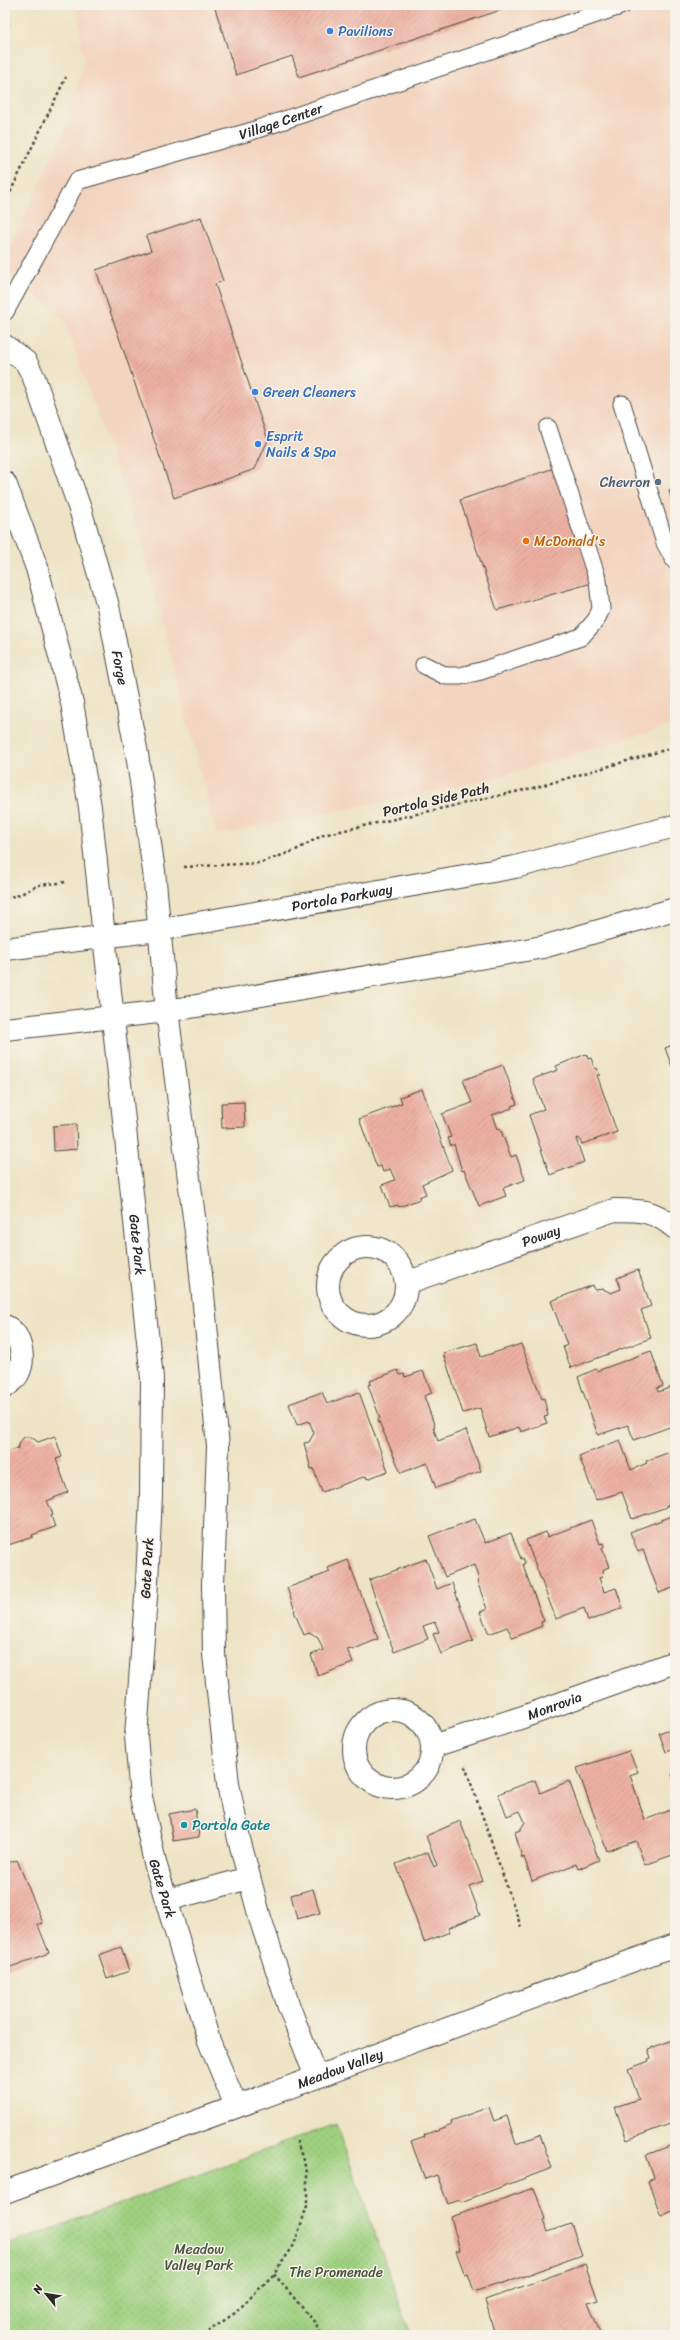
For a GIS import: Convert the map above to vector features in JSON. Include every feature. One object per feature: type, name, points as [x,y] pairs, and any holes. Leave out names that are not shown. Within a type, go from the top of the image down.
[{"type":"street","name":"Forge","points":[[5,346],[26,362],[34,378],[81,512],[108,606],[137,754],[154,871],[158,930],[167,1011]]},
{"type":"street","points":[[5,483],[37,568],[72,703],[90,807],[113,1016]]},
{"type":"street","name":"Portola Parkway","points":[[5,949],[104,938],[158,930],[515,867],[675,826]]},
{"type":"street","points":[[5,1029],[167,1011],[543,947],[675,909]]},
{"type":"street","points":[[167,1011],[199,1254],[218,1446],[213,1584],[214,1654],[228,1784],[249,1878],[289,2007],[316,2077]]},
{"type":"street","name":"Gate Park","points":[[113,1016],[152,1378],[151,1495],[148,1567],[136,1736],[141,1797],[155,1863],[166,1900],[210,2041],[236,2106]]},
{"type":"street","name":"Poway","points":[[406,1282],[614,1210],[639,1210],[662,1217],[675,1228]]},
{"type":"street","points":[[5,1326],[19,1340],[22,1357],[18,1374],[5,1387]]},
{"type":"street","name":"Monrovia","points":[[433,1746],[523,1717],[675,1662]]},
{"type":"street","points":[[166,1900],[249,1878]]},
{"type":"street","name":"Meadow Valley","points":[[5,2192],[675,1944]]},
{"type":"lane","name":"Village Center","points":[[5,312],[77,181],[249,132],[623,5]]},
{"type":"lane","points":[[622,404],[665,543],[675,561]]},
{"type":"lane","points":[[424,665],[446,676],[460,676],[481,671],[581,638],[596,620],[601,609],[598,581],[548,428]]},
{"type":"path","points":[[5,203],[66,77]]},
{"type":"path","points":[[5,187],[11,191]]},
{"type":"path","name":"Portola Side Path","points":[[201,865],[259,863],[294,851],[322,835],[537,787],[675,747]]},
{"type":"path","points":[[5,898],[19,895],[38,885]]},
{"type":"path","points":[[455,1739],[521,1927]]},
{"type":"path","points":[[203,2335],[235,2313],[274,2274],[294,2245],[307,2206],[307,2172],[296,2139]]},
{"type":"path","points":[[274,2274],[316,2324],[322,2335]]},
{"type":"shaded area","points":[[76,5],[675,5],[675,724],[488,780],[217,835],[139,533],[64,319],[5,269],[5,258],[69,121],[84,59]]},
{"type":"green space","name":"Meadow Valley Park","points":[[336,2124],[411,2335],[5,2335],[5,2246]]},
{"type":"building","points":[[5,5],[8,5],[9,27],[5,28]]},
{"type":"building","name":"Pavilions","points":[[214,5],[516,5],[299,77],[292,56],[236,75]]},
{"type":"building","points":[[201,217],[223,281],[215,284],[268,440],[255,469],[174,498],[96,270],[151,251],[146,236]]},
{"type":"building","name":"McDonald's","points":[[554,468],[592,583],[497,610],[460,500]]},
{"type":"building","points":[[675,489],[675,509],[669,491]]},
{"type":"building","points":[[675,1044],[675,1074],[665,1048]]},
{"type":"building","points":[[586,1054],[588,1059],[591,1058],[595,1069],[597,1068],[600,1075],[597,1075],[617,1132],[582,1144],[579,1138],[576,1139],[584,1162],[550,1175],[529,1115],[544,1109],[533,1079],[558,1070],[556,1066]]},
{"type":"building","points":[[503,1065],[517,1104],[511,1106],[512,1108],[492,1115],[497,1129],[500,1128],[511,1157],[516,1155],[525,1180],[503,1188],[506,1196],[479,1206],[464,1170],[462,1171],[454,1144],[451,1146],[448,1138],[451,1137],[442,1114],[472,1103],[463,1080]]},
{"type":"building","points":[[422,1089],[452,1170],[422,1184],[426,1194],[419,1197],[420,1199],[399,1207],[398,1205],[390,1207],[382,1185],[395,1180],[390,1169],[383,1172],[381,1166],[377,1167],[359,1119],[402,1103],[400,1097]]},
{"type":"building","points":[[244,1102],[245,1127],[222,1128],[221,1103]]},
{"type":"building","points":[[76,1124],[77,1149],[54,1151],[53,1126]]},
{"type":"building","points":[[638,1270],[651,1306],[641,1310],[651,1338],[571,1368],[563,1347],[567,1345],[551,1301],[593,1285],[595,1290],[603,1289],[611,1293],[621,1289],[617,1278]]},
{"type":"building","points":[[477,1343],[481,1357],[521,1344],[542,1399],[544,1398],[548,1416],[544,1417],[547,1423],[521,1432],[519,1427],[489,1437],[480,1408],[463,1413],[443,1353]]},
{"type":"building","points":[[651,1351],[663,1386],[657,1388],[658,1392],[675,1386],[675,1425],[634,1440],[628,1425],[598,1435],[578,1377],[596,1369],[597,1371]]},
{"type":"building","points":[[398,1370],[400,1375],[404,1374],[405,1377],[423,1371],[432,1393],[424,1396],[435,1427],[433,1427],[438,1441],[466,1430],[481,1471],[436,1488],[427,1463],[401,1473],[378,1419],[380,1418],[368,1385],[371,1384],[370,1381]]},
{"type":"building","points":[[322,1392],[327,1404],[359,1392],[388,1471],[367,1479],[366,1476],[322,1492],[313,1468],[311,1469],[304,1443],[309,1442],[314,1433],[309,1421],[297,1425],[289,1404]]},
{"type":"building","points":[[55,1436],[62,1457],[56,1459],[68,1492],[47,1501],[53,1515],[51,1516],[55,1527],[32,1535],[33,1537],[5,1546],[5,1453],[18,1448],[24,1437],[31,1437],[38,1442]]},
{"type":"building","points":[[620,1440],[631,1470],[647,1463],[646,1461],[675,1450],[675,1505],[670,1506],[670,1504],[664,1508],[632,1519],[622,1492],[596,1500],[579,1456]]},
{"type":"building","points":[[675,1515],[675,1587],[659,1593],[643,1550],[638,1552],[630,1532]]},
{"type":"building","points":[[475,1519],[485,1543],[511,1533],[521,1559],[523,1558],[525,1563],[523,1564],[525,1571],[544,1621],[541,1622],[542,1626],[513,1638],[507,1627],[489,1634],[480,1612],[487,1609],[477,1581],[479,1580],[474,1565],[445,1577],[429,1536]]},
{"type":"building","points":[[591,1520],[600,1544],[603,1543],[604,1547],[602,1548],[609,1567],[604,1569],[602,1577],[599,1578],[604,1592],[616,1588],[623,1608],[588,1621],[584,1608],[556,1619],[526,1540],[546,1532],[547,1537]]},
{"type":"building","points":[[426,1559],[437,1589],[452,1583],[473,1641],[441,1654],[433,1634],[439,1632],[435,1622],[423,1626],[428,1639],[394,1652],[369,1580]]},
{"type":"building","points":[[348,1560],[378,1639],[352,1650],[351,1648],[347,1649],[353,1663],[318,1676],[311,1655],[323,1650],[318,1638],[309,1633],[304,1635],[294,1611],[295,1610],[287,1588],[330,1572],[328,1568]]},
{"type":"building","points":[[675,1727],[675,1749],[666,1752],[659,1733]]},
{"type":"building","points":[[629,1751],[638,1772],[630,1775],[645,1820],[670,1810],[675,1824],[675,1854],[645,1865],[636,1841],[607,1851],[577,1768]]},
{"type":"building","points":[[675,1773],[675,1783],[672,1774]]},
{"type":"building","points":[[535,1780],[540,1793],[569,1781],[599,1860],[578,1869],[576,1864],[532,1881],[524,1857],[522,1858],[515,1832],[520,1830],[525,1822],[520,1811],[507,1816],[498,1794]]},
{"type":"building","name":"Portola Gate","points":[[195,1809],[199,1837],[173,1841],[169,1814]]},
{"type":"building","points":[[460,1821],[483,1881],[469,1886],[480,1915],[448,1928],[450,1932],[424,1942],[396,1864],[428,1852],[434,1867],[437,1865],[426,1836]]},
{"type":"building","points":[[17,1860],[43,1923],[38,1925],[49,1953],[5,1969],[5,1864]]},
{"type":"building","points":[[313,1889],[320,1913],[297,1919],[291,1895]]},
{"type":"building","points":[[121,1947],[129,1971],[107,1979],[99,1955]]},
{"type":"building","points":[[673,2040],[675,2122],[627,2140],[615,2107],[639,2099],[628,2069],[649,2061],[648,2059],[651,2058],[648,2049]]},
{"type":"building","points":[[489,2107],[494,2121],[507,2116],[516,2144],[540,2135],[552,2168],[461,2202],[460,2200],[448,2204],[437,2175],[425,2179],[411,2142],[452,2124],[451,2121]]},
{"type":"building","points":[[675,2144],[675,2210],[661,2216],[648,2181],[654,2178],[646,2155]]},
{"type":"building","points":[[534,2188],[545,2219],[543,2220],[547,2232],[571,2224],[582,2255],[500,2285],[499,2283],[474,2291],[468,2274],[465,2275],[456,2251],[460,2250],[451,2217]]},
{"type":"building","points":[[585,2264],[598,2300],[588,2303],[601,2335],[495,2335],[485,2300]]},
{"type":"place","name":"Pavilions","points":[[330,31]]},
{"type":"place","name":"Green Cleaners","points":[[255,392]]},
{"type":"place","name":"Esprit Nails & Spa","points":[[258,444]]},
{"type":"place","name":"Chevron","points":[[658,482]]},
{"type":"place","name":"McDonald's","points":[[526,541]]},
{"type":"place","name":"Portola Gate","points":[[184,1825]]},
{"type":"park label","name":"The Promenade","points":[[336,2272]]}]
